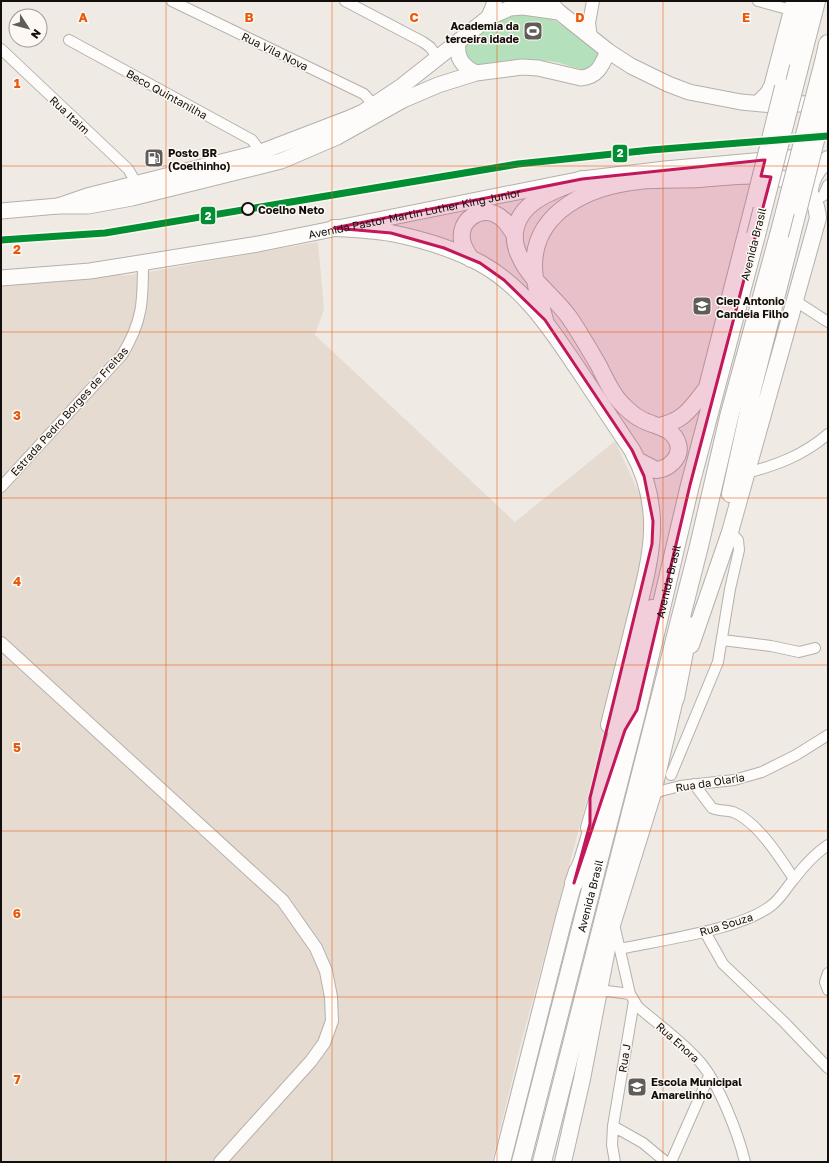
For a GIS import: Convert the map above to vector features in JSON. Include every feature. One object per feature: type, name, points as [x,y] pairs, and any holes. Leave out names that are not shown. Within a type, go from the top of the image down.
[{"type":"highway","name":"Avenida Brasil","points":[[502,1162],[568,903],[608,758],[633,684],[755,199],[795,60],[816,1]]},
{"type":"highway","name":"Avenida Brasil","points":[[521,1162],[637,710],[690,484],[756,235],[795,60],[796,4]]},
{"type":"highway","name":"Avenida Brasil","points":[[542,1162],[699,546],[729,418],[779,235],[826,51]]},
{"type":"highway","points":[[712,582],[753,389],[828,93]]},
{"type":"highway","points":[[675,698],[712,582],[730,532],[794,300],[823,218],[812,197],[810,184],[816,171],[828,160]]},
{"type":"highway","points":[[545,320],[534,265],[536,251],[543,230],[559,210],[573,200],[587,194],[638,181],[756,176],[785,180],[801,187],[812,197]]},
{"type":"highway","points":[[334,228],[391,233],[444,248],[471,259],[504,280],[545,320],[639,461],[656,470],[662,469],[673,463],[677,456],[678,444],[676,439],[668,430],[642,420],[625,407],[614,394],[586,343],[568,315],[536,280],[518,253],[515,243],[514,234],[518,219],[529,206],[541,198],[582,179]]},
{"type":"highway","points":[[471,259],[464,248],[461,238],[466,223],[475,214],[480,212],[494,214],[506,222],[514,234]]},
{"type":"highway","points":[[659,426],[672,423],[681,418],[706,389]]},
{"type":"highway","name":"Avenida Brasil","points":[[590,824],[590,798],[646,579],[652,544],[653,521],[649,491],[639,461]]},
{"type":"highway","points":[[563,1162],[613,920],[653,793],[666,769],[675,698],[691,615],[699,546]]},
{"type":"highway","points":[[574,883],[583,861],[623,737],[637,710]]},
{"type":"main road","points":[[488,18],[495,1]]},
{"type":"main road","points":[[758,103],[768,93],[772,85],[796,4]]},
{"type":"main road","points":[[58,206],[87,196],[261,152],[346,119],[374,105],[438,58],[488,18],[510,8],[555,6],[608,51],[631,66],[675,87],[715,98],[773,105],[828,102]]},
{"type":"main road","points":[[458,42],[458,58],[462,64],[476,73]]},
{"type":"main road","points":[[1,211],[58,206],[88,206],[132,198],[281,160],[337,137],[403,100],[438,85],[476,73],[522,67],[538,68],[581,78],[588,77],[598,71],[608,51]]},
{"type":"main road","name":"Avenida Pastor Martin Luther King Junior","points":[[1,278],[90,271],[258,244],[582,179],[665,169],[828,154]]},
{"type":"street","name":"Rua Vila Nova","points":[[172,1],[358,91],[368,97],[374,105]]},
{"type":"street","points":[[345,1],[423,42],[430,47],[438,58]]},
{"type":"street","points":[[591,37],[589,23],[593,1]]},
{"type":"street","points":[[758,1],[796,4]]},
{"type":"street","name":"Beco Quintanilha","points":[[69,40],[252,140],[261,152]]},
{"type":"street","name":"Rua Itaim","points":[[1,49],[128,169],[136,184]]},
{"type":"street","points":[[812,197],[823,196],[828,185]]},
{"type":"street","name":"Estrada Pedro Borges de Freitas","points":[[1,487],[122,355],[132,338],[140,319],[143,297],[142,262]]},
{"type":"street","points":[[794,300],[828,322]]},
{"type":"street","points":[[747,473],[785,462],[814,445],[828,434]]},
{"type":"street","points":[[680,786],[666,769],[718,662],[730,589],[739,550],[738,540],[730,532]]},
{"type":"street","points":[[712,582],[730,589]]},
{"type":"street","points":[[722,640],[771,646],[799,652],[815,648]]},
{"type":"street","points":[[1,643],[283,901],[316,948],[326,971],[331,997],[332,1021],[324,1042],[303,1071],[220,1162]]},
{"type":"street","name":"Rua da Olaria","points":[[653,793],[680,786],[734,780],[762,772],[796,756],[828,734]]},
{"type":"street","points":[[694,784],[712,808],[732,812],[741,816],[755,829],[775,849],[794,879]]},
{"type":"street","name":"Rua Souza","points":[[620,949],[705,932],[760,914],[782,895],[794,879],[828,844]]},
{"type":"street","points":[[599,990],[632,998],[613,920]]},
{"type":"street","points":[[705,932],[723,964],[784,1022],[828,1068]]},
{"type":"street","points":[[828,973],[825,982],[828,990]]},
{"type":"street","name":"Rua Enora","points":[[632,998],[638,1007],[700,1061],[719,1093],[738,1139],[745,1162]]},
{"type":"street","name":"Rua J","points":[[615,1162],[612,1145],[632,998]]},
{"type":"street","points":[[671,1162],[709,1076]]},
{"type":"street","points":[[614,1126],[643,1143],[666,1162]]},
{"type":"highlighted area","points":[[765,160],[761,176],[771,177],[690,485],[637,710],[625,730],[574,883],[590,824],[590,798],[652,544],[653,521],[644,476],[632,450],[545,320],[504,280],[480,263],[444,248],[391,233],[334,228],[582,179]]},
{"type":"shaded area","points":[[318,242],[324,309],[315,335],[515,522],[615,441],[648,512],[647,557],[586,803],[521,1043],[492,1162],[1,1162],[1,278],[131,275]]},
{"type":"green space","points":[[538,14],[554,20],[596,48],[600,55],[591,69],[576,68],[555,62],[544,61],[486,66],[465,65],[464,46],[482,31],[504,17]]},
{"type":"transit line","name":"2","points":[[1,240],[105,233],[518,164],[651,150],[828,136]]},
{"type":"place","name":"Academia da terceira idade","points":[[533,31]]},
{"type":"place","name":"Posto BR (Coelhinho)","points":[[154,158]]},
{"type":"place","name":"Coelho Neto","points":[[248,209]]},
{"type":"place","name":"Ciep Antonio Candeia Filho","points":[[702,306]]},
{"type":"place","name":"Escola Municipal Amarelinho","points":[[637,1087]]}]
